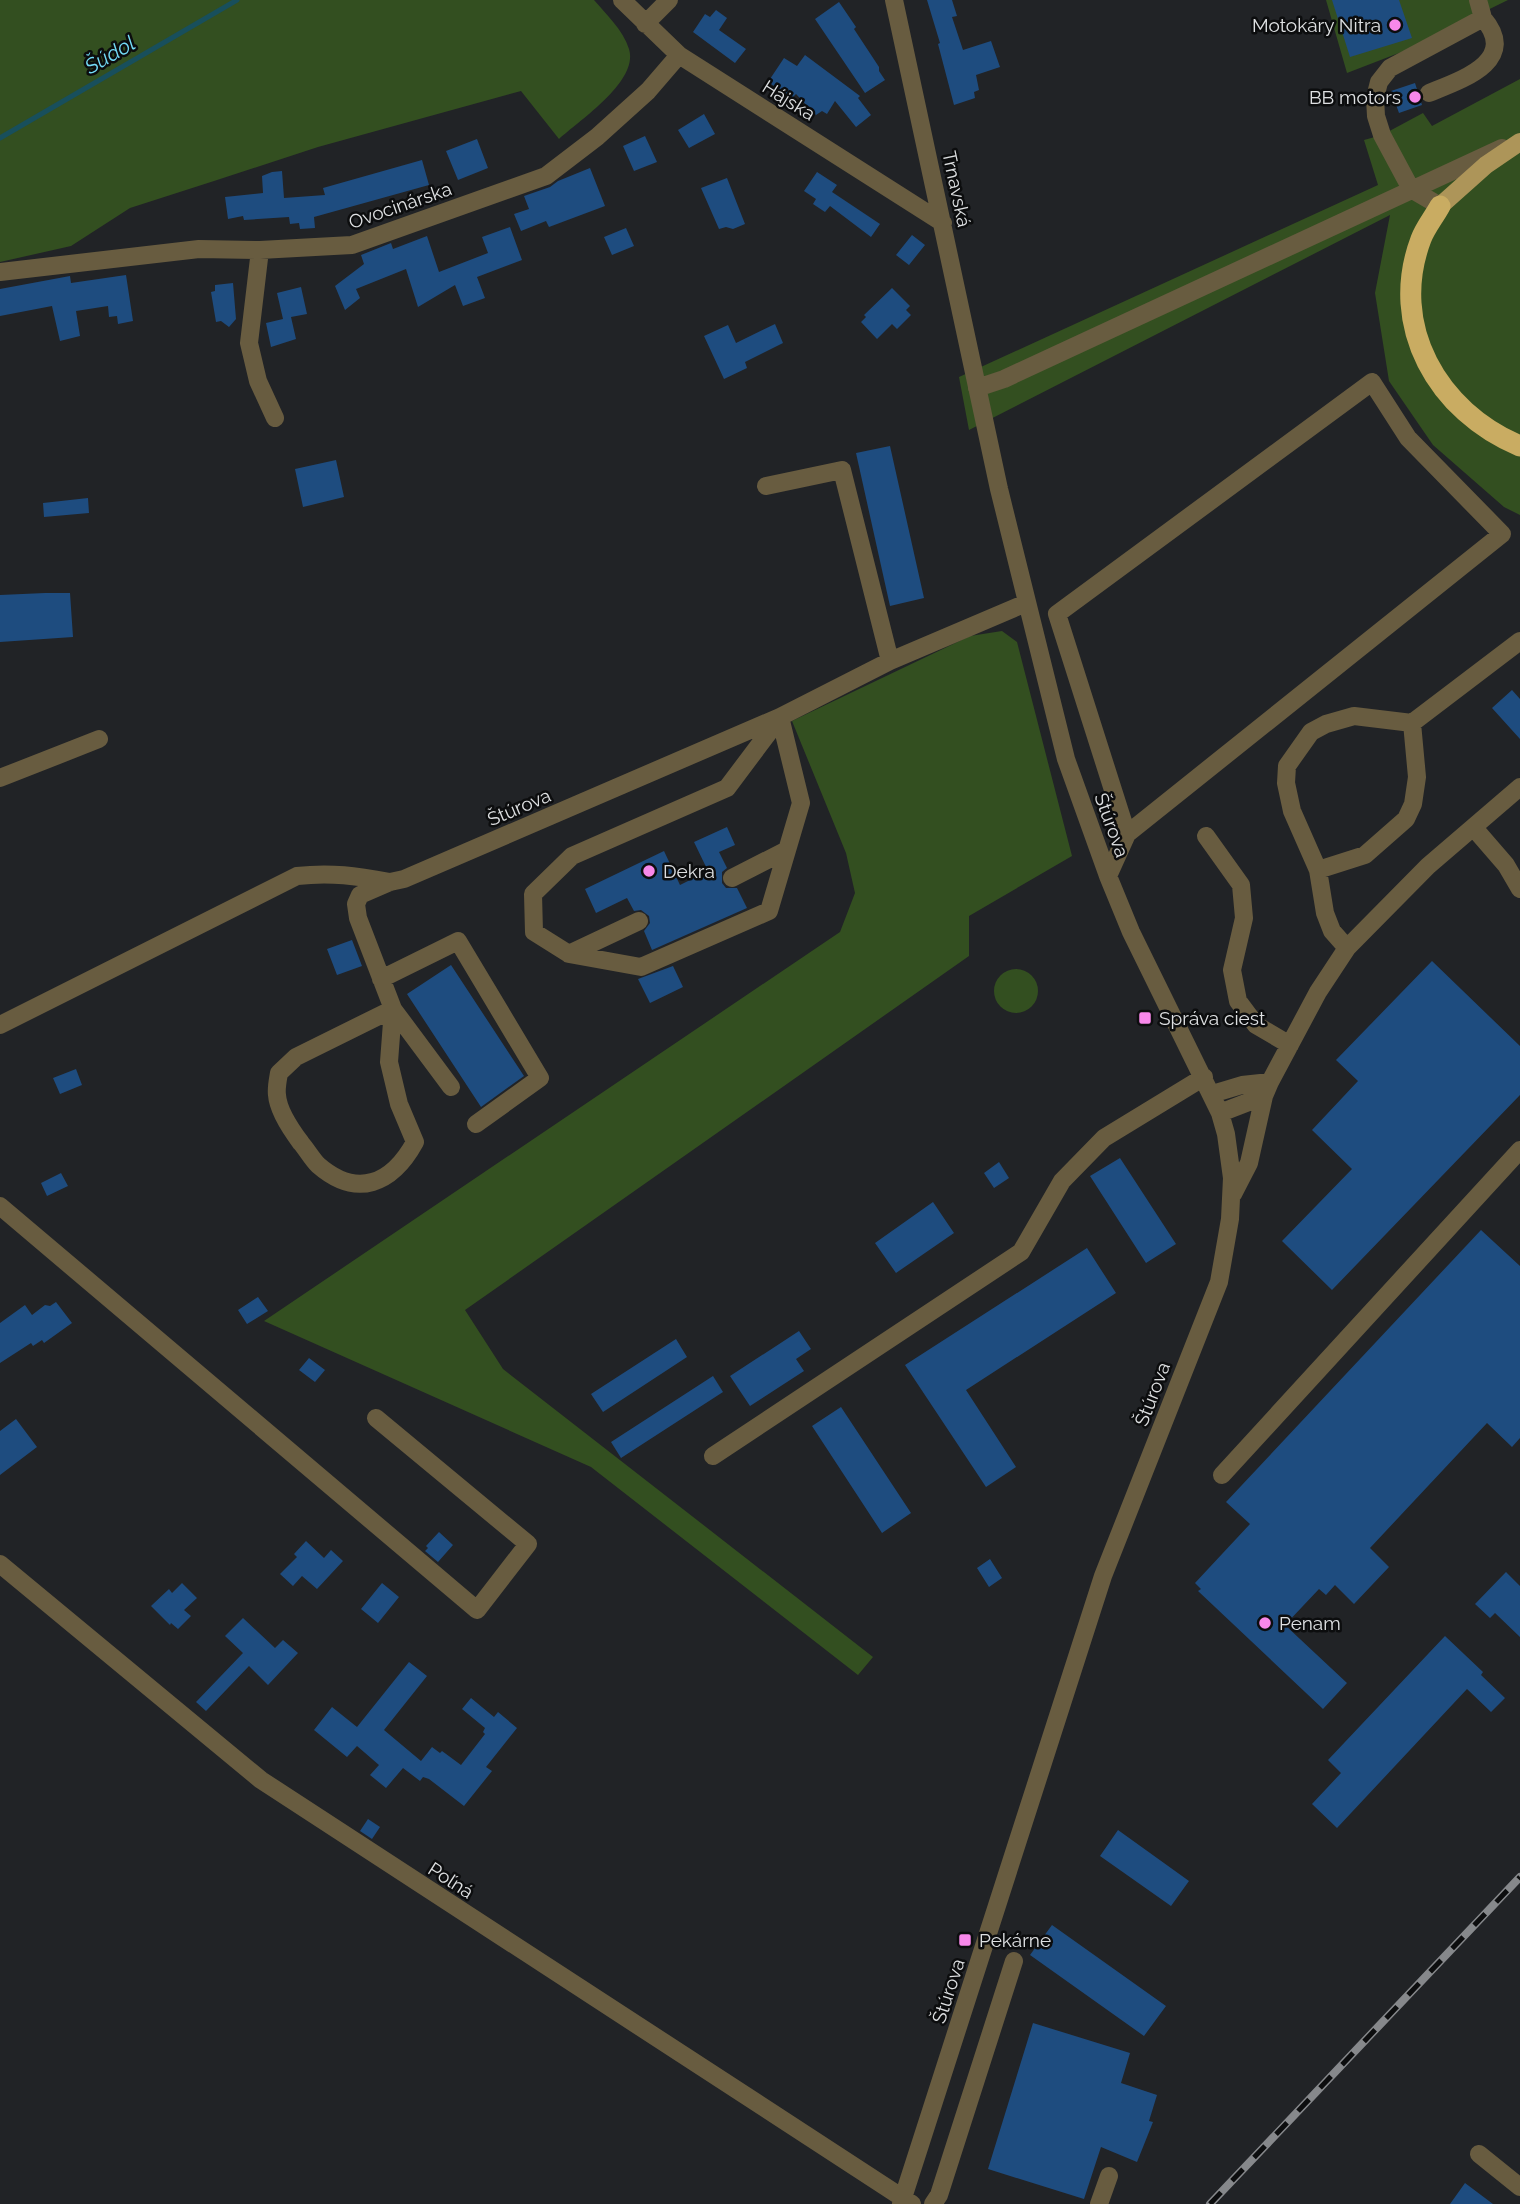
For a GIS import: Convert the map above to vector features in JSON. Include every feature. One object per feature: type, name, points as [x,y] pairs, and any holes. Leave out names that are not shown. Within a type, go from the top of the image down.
[{"type":"highway","points":[[1440,206],[1424,273],[1422,299],[1426,325],[1434,348],[1444,369],[1479,407],[1505,424],[1520,430]]},
{"type":"highway","points":[[1440,206],[1421,237],[1413,270],[1410,301],[1422,353],[1435,378],[1469,415],[1520,446]]},
{"type":"main road","points":[[1440,206],[1486,165],[1520,141]]},
{"type":"street","name":"Hájska","points":[[622,0],[679,55],[943,223]]},
{"type":"street","points":[[645,24],[669,0]]},
{"type":"street","name":"Trnavská","points":[[894,0],[977,388]]},
{"type":"street","points":[[1429,93],[1489,69],[1501,57],[1503,43],[1494,27],[1483,18],[1478,0]]},
{"type":"street","points":[[1440,206],[1410,189],[1382,135],[1376,116],[1379,82],[1390,68],[1483,18]]},
{"type":"street","name":"Ovocinárska","points":[[0,272],[199,249],[260,250],[352,245],[545,176],[597,137],[648,91],[679,55]]},
{"type":"street","points":[[977,388],[1004,379],[1410,189],[1520,141]]},
{"type":"street","points":[[260,250],[249,344],[257,381],[275,418]]},
{"type":"street","points":[[1108,876],[1127,834],[1502,534],[1408,438],[1373,382],[1057,614],[1127,834]]},
{"type":"street","name":"Štúrova","points":[[905,2202],[1103,1576],[1219,1282],[1231,1197],[1230,1156],[1220,1113],[1148,969],[1108,876],[1066,759],[1026,603],[977,388]]},
{"type":"street","points":[[766,486],[842,470],[890,661]]},
{"type":"street","name":"Štúrova","points":[[381,979],[358,918],[356,904],[360,895],[390,881],[417,874],[780,717],[890,661],[1026,603]]},
{"type":"street","points":[[1347,948],[1332,931],[1325,913],[1318,870],[1292,811],[1286,783],[1287,766],[1311,733],[1326,724],[1354,716],[1412,723],[1520,641]]},
{"type":"street","points":[[569,954],[641,967],[769,911],[801,803],[780,717]]},
{"type":"street","name":"Štúrova","points":[[569,954],[534,932],[533,894],[572,856],[727,788],[780,717]]},
{"type":"street","points":[[1318,870],[1365,855],[1406,819],[1413,804],[1417,777],[1412,723]]},
{"type":"street","points":[[0,778],[99,738]]},
{"type":"street","points":[[1231,1197],[1249,1163],[1267,1089],[1318,992],[1347,948],[1427,866],[1520,787]]},
{"type":"street","points":[[1474,828],[1506,865],[1520,889]]},
{"type":"street","points":[[1206,836],[1241,886],[1244,918],[1232,970],[1238,1001],[1256,1025],[1290,1045]]},
{"type":"street","points":[[732,878],[787,850]]},
{"type":"street","points":[[0,1025],[297,876],[349,874],[390,881]]},
{"type":"street","points":[[569,954],[639,921]]},
{"type":"street","points":[[451,1087],[393,1009],[381,979],[458,941],[540,1078],[476,1124]]},
{"type":"street","points":[[393,1009],[390,1062],[400,1104],[415,1142],[406,1159],[395,1171],[374,1183],[344,1182],[317,1164],[289,1126],[276,1095],[279,1073],[296,1058],[393,1009]]},
{"type":"street","points":[[713,1456],[1021,1252],[1062,1181],[1104,1138],[1204,1077]]},
{"type":"street","points":[[1212,1094],[1242,1085],[1267,1089]]},
{"type":"street","points":[[1220,1113],[1267,1089]]},
{"type":"street","points":[[1222,1475],[1520,1150]]},
{"type":"street","points":[[0,1206],[477,1610],[528,1544],[376,1418]]},
{"type":"street","name":"Poľná","points":[[0,1564],[261,1780],[905,2202]]},
{"type":"street","points":[[933,2204],[939,2195],[1014,1961]]},
{"type":"street","points":[[1479,2154],[1520,2187]]},
{"type":"street","points":[[1099,2204],[1109,2176]]},
{"type":"green space","points":[[0,0],[594,0],[623,35],[629,49],[630,61],[617,87],[559,139],[521,91],[318,147],[130,208],[71,246],[0,262]]},
{"type":"green space","name":"Motokáry Nitra","points":[[1326,0],[1508,0],[1404,51],[1347,73]]},
{"type":"green space","points":[[1520,79],[1520,515],[1504,507],[1433,445],[1389,381],[1375,293],[1390,215],[969,430],[959,377],[1378,185],[1364,140],[1382,135],[1423,113],[1432,126]]},
{"type":"green space","points":[[1002,631],[1017,642],[1072,856],[969,916],[969,956],[465,1310],[503,1369],[873,1657],[858,1675],[591,1467],[264,1321],[840,932],[855,893],[846,853],[792,721],[970,636]]},
{"type":"green space","points":[[1016,969],[1025,970],[1032,975],[1037,982],[1037,1000],[1032,1007],[1025,1012],[1016,1013],[1007,1012],[1000,1007],[995,1000],[994,991],[995,982],[1000,975],[1007,970]]},
{"type":"building","points":[[927,0],[952,0],[957,16],[952,17],[963,50],[991,41],[1000,67],[976,75],[979,90],[974,92],[975,98],[954,105]]},
{"type":"building","points":[[1332,0],[1399,0],[1412,38],[1350,57]]},
{"type":"building","points":[[839,2],[885,80],[865,93],[815,19]]},
{"type":"building","points":[[716,10],[727,18],[719,30],[746,49],[735,63],[693,32],[705,14],[710,17]]},
{"type":"building","points":[[805,55],[860,96],[858,98],[871,115],[856,127],[835,101],[827,114],[822,111],[816,115],[796,94],[792,98],[768,82],[784,58],[797,66]]},
{"type":"building","points":[[1415,83],[1422,105],[1399,113],[1391,91]]},
{"type":"building","points":[[704,114],[715,134],[689,148],[678,130]]},
{"type":"building","points":[[645,136],[657,162],[634,171],[623,146]]},
{"type":"building","points":[[477,139],[488,168],[458,180],[446,151]]},
{"type":"building","points":[[422,160],[429,185],[314,217],[315,228],[300,229],[299,223],[290,224],[289,217],[244,220],[243,216],[228,219],[225,197],[263,193],[262,176],[272,172],[282,171],[284,198],[325,195],[323,188]]},
{"type":"building","points":[[590,168],[605,206],[549,227],[546,221],[521,231],[514,214],[529,209],[524,196]]},
{"type":"building","points":[[817,172],[837,185],[832,192],[880,224],[871,237],[830,206],[825,212],[813,204],[816,199],[804,191]]},
{"type":"building","points":[[727,178],[745,224],[733,229],[719,229],[701,188]]},
{"type":"building","points":[[510,227],[522,260],[477,277],[485,298],[463,306],[455,285],[418,307],[406,269],[356,289],[360,298],[345,310],[335,286],[364,264],[361,255],[391,243],[393,249],[427,236],[439,272],[488,253],[482,237]]},
{"type":"building","points":[[626,228],[634,246],[612,255],[604,237]]},
{"type":"building","points":[[912,235],[925,245],[909,265],[896,255]]},
{"type":"building","points":[[126,275],[133,321],[118,324],[117,316],[109,317],[108,306],[76,311],[80,336],[60,341],[52,306],[0,316],[0,289],[70,276],[71,283]]},
{"type":"building","points":[[233,283],[236,319],[229,327],[221,321],[216,322],[211,292],[215,291],[215,285]]},
{"type":"building","points":[[301,287],[307,314],[291,317],[296,339],[271,347],[266,323],[283,319],[277,293]]},
{"type":"building","points":[[892,288],[910,306],[906,310],[911,315],[897,329],[892,324],[877,339],[861,322],[866,317],[864,315]]},
{"type":"building","points":[[775,324],[783,343],[745,362],[747,368],[724,379],[704,336],[728,325],[736,343]]},
{"type":"building","points":[[890,446],[924,598],[890,606],[856,453]]},
{"type":"building","points":[[336,460],[344,497],[303,507],[295,469]]},
{"type":"building","points":[[88,498],[89,513],[44,517],[43,503]]},
{"type":"building","points":[[70,593],[73,637],[0,642],[0,595]]},
{"type":"building","points":[[1512,690],[1520,699],[1520,739],[1492,708]]},
{"type":"building","points":[[727,827],[735,845],[719,852],[727,868],[722,872],[722,883],[726,888],[737,888],[747,908],[652,950],[644,931],[650,923],[649,916],[641,910],[634,911],[627,898],[596,913],[585,889],[664,851],[680,885],[708,871],[694,842]]},
{"type":"building","points":[[352,940],[362,966],[337,975],[327,949]]},
{"type":"building","points":[[1432,961],[1520,1046],[1520,1095],[1332,1290],[1282,1241],[1352,1169],[1312,1130],[1358,1081],[1336,1060]]},
{"type":"building","points":[[451,965],[524,1076],[481,1107],[407,994]]},
{"type":"building","points":[[673,966],[683,987],[650,1003],[638,979]]},
{"type":"building","points":[[76,1069],[82,1085],[60,1094],[53,1078]]},
{"type":"building","points":[[1120,1158],[1176,1244],[1146,1263],[1090,1176]]},
{"type":"building","points":[[999,1162],[1009,1178],[994,1188],[984,1173]]},
{"type":"building","points":[[61,1173],[68,1186],[47,1196],[41,1183]]},
{"type":"building","points":[[933,1202],[954,1233],[896,1273],[875,1243]]},
{"type":"building","points":[[1481,1230],[1520,1266],[1520,1438],[1512,1447],[1487,1423],[1370,1548],[1389,1567],[1354,1604],[1335,1585],[1326,1595],[1319,1589],[1285,1625],[1347,1683],[1323,1709],[1198,1591],[1201,1589],[1195,1583],[1250,1524],[1226,1502]]},
{"type":"building","points":[[1087,1248],[1116,1293],[966,1390],[1016,1467],[986,1487],[905,1365]]},
{"type":"building","points":[[258,1297],[268,1311],[247,1324],[238,1310]]},
{"type":"building","points":[[56,1302],[72,1323],[44,1343],[42,1340],[33,1346],[31,1343],[0,1363],[0,1323],[25,1305],[32,1315],[45,1305],[50,1306]]},
{"type":"building","points":[[799,1331],[811,1349],[796,1359],[804,1371],[750,1406],[730,1376]]},
{"type":"building","points":[[676,1339],[687,1357],[603,1412],[591,1394]]},
{"type":"building","points":[[309,1358],[325,1370],[315,1382],[299,1370]]},
{"type":"building","points":[[713,1376],[723,1392],[621,1458],[611,1442]]},
{"type":"building","points":[[841,1407],[911,1513],[882,1533],[812,1426]]},
{"type":"building","points":[[16,1419],[37,1447],[0,1475],[0,1431]]},
{"type":"building","points":[[439,1532],[453,1545],[438,1562],[425,1551],[428,1548],[426,1546]]},
{"type":"building","points":[[306,1541],[324,1558],[331,1550],[343,1561],[317,1589],[302,1576],[293,1586],[280,1574],[297,1557],[294,1554]]},
{"type":"building","points":[[990,1559],[1002,1578],[989,1587],[977,1568]]},
{"type":"building","points":[[1506,1572],[1520,1586],[1520,1637],[1495,1613],[1490,1618],[1475,1604]]},
{"type":"building","points":[[182,1583],[197,1598],[184,1610],[191,1616],[178,1629],[171,1623],[170,1625],[151,1606],[169,1589],[172,1593]]},
{"type":"building","points":[[382,1583],[399,1597],[378,1623],[361,1609]]},
{"type":"building","points":[[243,1618],[275,1648],[283,1640],[298,1653],[268,1685],[249,1666],[206,1711],[196,1702],[243,1653],[225,1636]]},
{"type":"building","points":[[1445,1636],[1483,1672],[1481,1675],[1505,1698],[1491,1712],[1467,1689],[1337,1828],[1312,1804],[1341,1773],[1328,1760]]},
{"type":"building","points":[[409,1662],[427,1676],[384,1730],[421,1761],[432,1747],[461,1765],[485,1734],[485,1728],[462,1709],[471,1698],[494,1717],[498,1712],[517,1728],[486,1767],[492,1771],[464,1806],[429,1779],[423,1777],[420,1781],[403,1768],[386,1788],[370,1775],[379,1765],[357,1746],[347,1757],[314,1730],[332,1707],[357,1727]]},
{"type":"building","points":[[368,1819],[380,1827],[372,1839],[360,1831]]},
{"type":"building","points":[[1118,1830],[1189,1881],[1171,1906],[1100,1856]]},
{"type":"building","points":[[1052,1925],[1166,2006],[1144,2036],[1030,1955]]},
{"type":"building","points":[[1033,2023],[1130,2053],[1121,2083],[1157,2095],[1149,2121],[1153,2122],[1137,2162],[1101,2147],[1084,2199],[988,2169]]},
{"type":"building","points":[[1465,2183],[1493,2204],[1450,2204]]},
{"type":"waterway","name":"Šúdol","points":[[0,138],[237,0]]},
{"type":"railway","points":[[1210,2204],[1520,1877]]},
{"type":"place","name":"Motokáry Nitra","points":[[1395,25]]},
{"type":"place","name":"BB motors","points":[[1415,97]]},
{"type":"place","name":"Dekra","points":[[649,871]]},
{"type":"place","name":"Správa ciest","points":[[1145,1018]]},
{"type":"place","name":"Penam","points":[[1265,1623]]},
{"type":"place","name":"Pekárne","points":[[965,1940]]}]
